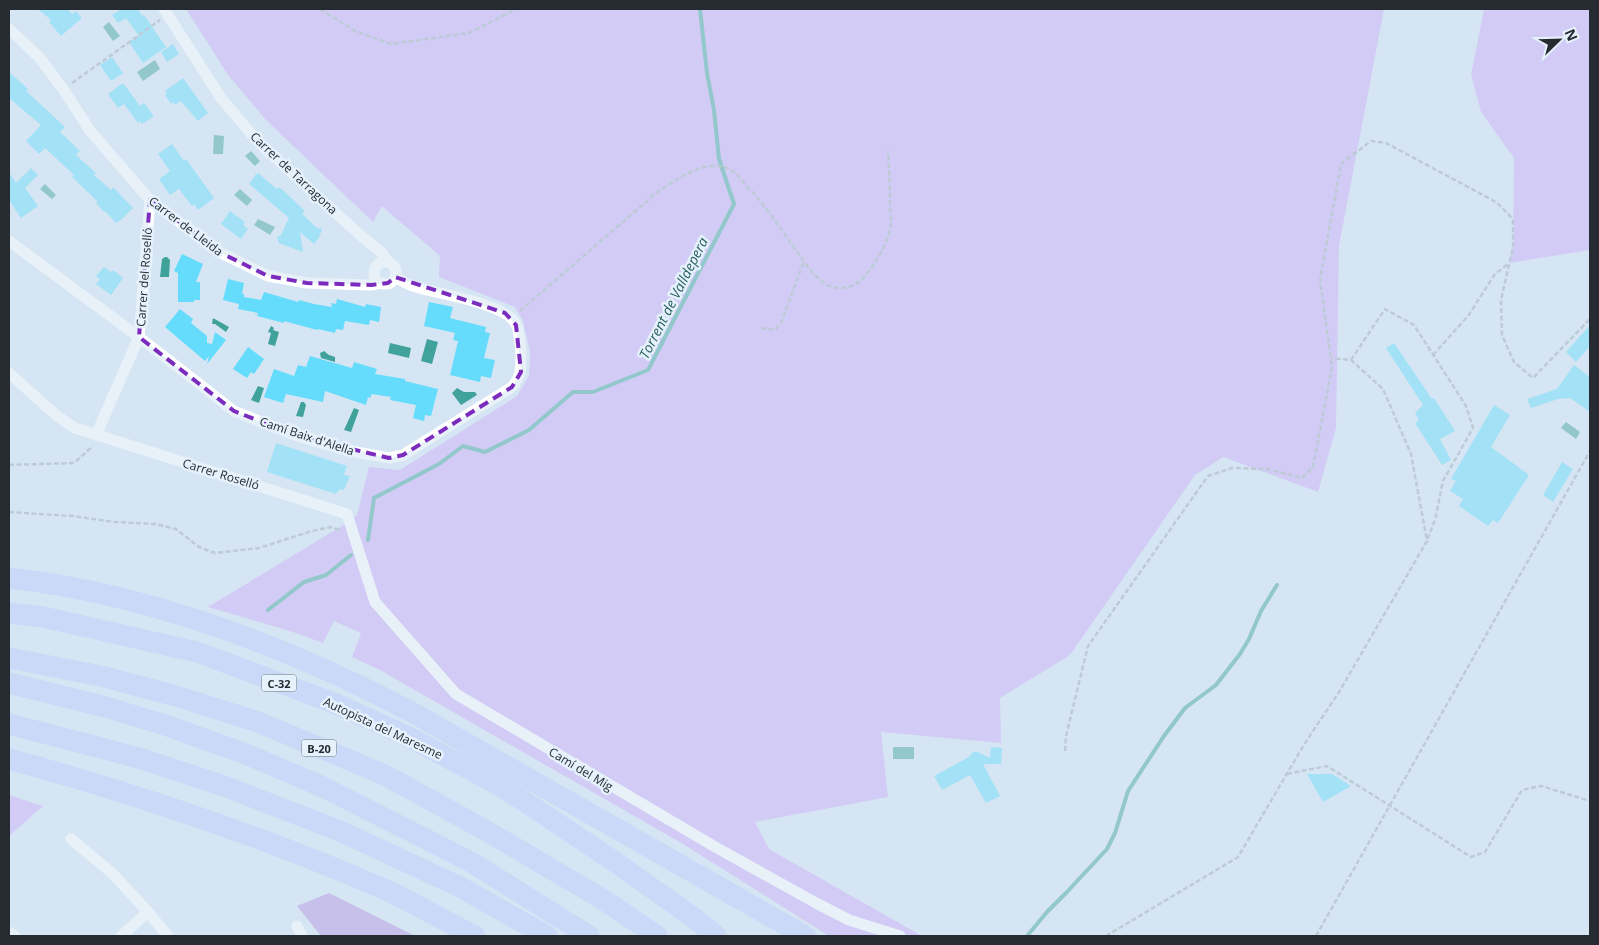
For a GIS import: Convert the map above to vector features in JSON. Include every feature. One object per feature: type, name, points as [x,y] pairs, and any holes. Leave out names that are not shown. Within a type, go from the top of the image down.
[{"type":"highway","points":[[9,578],[76,589],[128,601],[219,627],[283,650],[368,688],[805,936]]},
{"type":"highway","name":"Autopista del Maresme","points":[[9,613],[43,617],[197,652],[334,703],[401,733],[497,784],[530,805],[618,864],[716,936]]},
{"type":"highway","name":"B-20","points":[[9,658],[101,676],[176,696],[258,722],[385,775],[485,830],[604,900],[657,936]]},
{"type":"highway","points":[[9,684],[109,708],[165,725],[246,754],[322,787],[471,862],[589,936]]},
{"type":"highway","points":[[418,715],[530,805]]},
{"type":"highway","points":[[9,724],[139,758],[224,786],[340,831],[460,887],[546,936]]},
{"type":"highway","points":[[9,759],[58,772],[199,817],[379,887],[475,936]]},
{"type":"highway","points":[[9,771],[149,801]]},
{"type":"street","name":"Carrer de Tarragona","points":[[166,12],[221,98],[259,143],[381,252],[389,263]]},
{"type":"street","name":"Carrer de Lleida","points":[[9,29],[39,57],[91,132],[150,200],[221,253],[244,266],[268,276],[307,283],[371,285],[382,283]]},
{"type":"street","name":"Carrer del Roselló","points":[[100,436],[140,337],[150,200]]},
{"type":"street","name":"Carrer de Tarragona","points":[[360,235],[375,269]]},
{"type":"street","name":"Camí Baix d'Alella","points":[[9,241],[140,337],[234,412],[297,436],[345,450],[389,458],[403,455],[512,387],[521,372],[520,347],[516,325],[512,319]]},
{"type":"street","points":[[384,262],[389,263],[395,270],[395,277],[391,282],[382,283],[376,279],[375,269],[384,262]]},
{"type":"street","name":"Carrer de Lleida","points":[[346,284],[375,269]]},
{"type":"street","points":[[395,277],[414,286],[457,296],[506,314],[512,319]]},
{"type":"street","name":"Carrer Roselló","points":[[9,373],[66,423],[75,428],[347,514]]},
{"type":"street","name":"Camí del Mig","points":[[347,514],[375,602],[456,694],[675,824],[816,903],[849,920],[900,936]]},
{"type":"street","points":[[71,839],[113,874],[168,936]]},
{"type":"street","points":[[122,936],[148,912]]},
{"type":"street","points":[[9,932],[15,936]]},
{"type":"path","points":[[320,9],[355,31],[392,44],[469,33],[516,9]]},
{"type":"path","points":[[63,89],[166,12]]},
{"type":"path","points":[[1065,751],[1066,736],[1088,646],[1208,476],[1232,468],[1267,469],[1302,478],[1313,467],[1332,367],[1320,280],[1341,164],[1371,141],[1386,143],[1496,202],[1513,219],[1513,247],[1501,300],[1502,334],[1514,362],[1533,378],[1590,317]]},
{"type":"path","points":[[512,319],[655,194],[685,175],[710,166],[727,168],[734,172],[753,192],[814,274],[825,284],[842,288],[854,285],[861,281],[880,257],[890,229],[888,151]]},
{"type":"path","points":[[761,328],[775,330],[781,323],[804,261]]},
{"type":"path","points":[[1434,355],[1468,316],[1495,274],[1509,263]]},
{"type":"path","points":[[1106,936],[1238,856],[1339,692],[1427,541],[1435,520],[1443,481],[1473,428],[1466,406],[1414,325],[1385,309],[1351,360]]},
{"type":"path","points":[[1331,358],[1351,360],[1383,389],[1410,454],[1427,541]]},
{"type":"path","points":[[9,465],[74,463],[100,436]]},
{"type":"path","points":[[1316,936],[1590,451]]},
{"type":"path","points":[[9,512],[155,524],[176,529],[199,547],[215,553],[259,548],[331,527],[354,534]]},
{"type":"path","points":[[1287,774],[1327,766],[1471,857],[1485,852],[1522,790],[1541,786],[1590,801]]},
{"type":"highlighted area","points":[[150,200],[221,253],[268,276],[307,283],[371,285],[388,283],[395,277],[505,313],[516,325],[521,372],[512,387],[403,455],[389,458],[297,436],[234,411],[139,337]]},
{"type":"shaded area","points":[[186,9],[1384,9],[1339,246],[1336,428],[1318,492],[1223,457],[1195,475],[1070,655],[1000,698],[1001,743],[881,732],[888,797],[755,822],[769,849],[922,936],[829,936],[683,844],[380,670],[352,657],[361,633],[334,621],[323,643],[293,632],[208,607],[357,515],[369,467],[400,470],[517,396],[529,376],[530,352],[523,321],[515,307],[439,277],[440,256],[382,206],[373,222],[266,120],[228,75]]},
{"type":"shaded area","points":[[1484,9],[1590,9],[1590,250],[1509,263],[1513,247],[1514,158],[1481,112],[1471,75]]},
{"type":"shaded area","points":[[109,22],[120,36],[113,41],[103,27]]},
{"type":"shaded area","points":[[155,60],[160,69],[143,81],[137,72]]},
{"type":"shaded area","points":[[214,135],[224,136],[223,154],[213,154]]},
{"type":"shaded area","points":[[251,151],[260,161],[255,166],[245,156]]},
{"type":"shaded area","points":[[45,184],[56,195],[52,199],[40,189]]},
{"type":"shaded area","points":[[240,189],[252,200],[247,206],[234,195]]},
{"type":"shaded area","points":[[258,219],[275,227],[270,235],[254,225]]},
{"type":"shaded area","points":[[165,257],[170,260],[169,277],[160,277],[162,259]]},
{"type":"shaded area","points":[[213,318],[229,327],[226,332],[212,324]]},
{"type":"shaded area","points":[[271,326],[274,328],[273,330],[279,332],[275,346],[268,344],[271,333],[268,332]]},
{"type":"shaded area","points":[[427,339],[438,342],[432,364],[421,361]]},
{"type":"shaded area","points":[[390,343],[411,348],[409,358],[388,353]]},
{"type":"shaded area","points":[[324,351],[335,357],[335,362],[321,358],[320,353]]},
{"type":"shaded area","points":[[258,386],[264,388],[259,403],[251,400]]},
{"type":"shaded area","points":[[457,388],[464,392],[475,392],[477,395],[461,405],[452,393]]},
{"type":"shaded area","points":[[301,402],[304,402],[306,405],[303,417],[296,416]]},
{"type":"shaded area","points":[[354,408],[359,410],[351,432],[344,430]]},
{"type":"shaded area","points":[[1566,422],[1580,432],[1576,439],[1561,428]]},
{"type":"shaded area","points":[[893,747],[914,747],[914,759],[893,759]]},
{"type":"shaded area","points":[[9,795],[43,806],[9,836]]},
{"type":"shaded area","points":[[329,893],[415,936],[321,936],[297,906]]},
{"type":"building","points":[[38,9],[68,9],[72,14],[76,11],[82,18],[61,36],[49,22],[51,20]]},
{"type":"building","points":[[119,9],[138,9],[166,47],[143,63],[129,42],[139,36],[126,18],[118,23],[112,15]]},
{"type":"building","points":[[173,44],[179,54],[167,62],[161,52]]},
{"type":"building","points":[[112,57],[123,73],[111,81],[100,65]]},
{"type":"building","points":[[9,72],[28,89],[26,91],[65,127],[60,132],[80,151],[76,155],[96,173],[94,175],[111,190],[113,187],[133,208],[122,219],[116,223],[96,203],[98,202],[72,177],[74,175],[45,148],[39,154],[26,141],[41,125],[9,98]]},
{"type":"building","points":[[183,78],[208,113],[198,121],[181,101],[175,105],[173,102],[171,104],[165,95],[167,93],[165,91]]},
{"type":"building","points":[[123,83],[140,106],[144,103],[154,116],[142,124],[140,121],[138,123],[124,104],[118,108],[108,94]]},
{"type":"building","points":[[172,144],[184,161],[186,159],[214,198],[198,210],[194,204],[192,206],[179,189],[170,195],[159,179],[170,171],[158,154]]},
{"type":"building","points":[[31,168],[38,175],[25,188],[38,206],[21,218],[9,200],[9,172],[16,183]]},
{"type":"building","points":[[258,173],[277,189],[279,187],[285,192],[305,211],[302,214],[317,228],[322,229],[319,238],[314,244],[300,232],[303,252],[279,243],[277,237],[281,235],[289,218],[249,184]]},
{"type":"building","points":[[230,211],[245,222],[243,225],[248,229],[241,239],[221,224]]},
{"type":"building","points":[[182,254],[203,264],[196,282],[200,282],[200,300],[194,300],[194,302],[178,302],[178,273],[174,271]]},
{"type":"building","points":[[104,267],[111,272],[113,270],[123,278],[111,295],[96,284],[100,279],[96,276]]},
{"type":"building","points":[[228,279],[244,283],[242,294],[244,294],[244,297],[261,300],[264,292],[298,302],[299,300],[332,307],[331,303],[336,304],[337,299],[365,307],[366,304],[381,307],[379,322],[370,320],[369,325],[345,321],[343,330],[336,329],[335,333],[257,316],[258,313],[238,309],[239,304],[223,300]]},
{"type":"building","points":[[429,302],[453,307],[450,318],[486,327],[485,332],[490,333],[484,358],[495,360],[491,378],[481,376],[480,382],[450,375],[458,341],[453,340],[455,333],[424,326]]},
{"type":"building","points":[[180,309],[193,319],[191,323],[207,336],[207,343],[212,344],[215,332],[226,340],[207,364],[209,356],[205,361],[165,327]]},
{"type":"building","points":[[1590,325],[1590,346],[1576,362],[1566,352]]},
{"type":"building","points":[[1394,343],[1432,399],[1434,398],[1455,431],[1440,439],[1451,460],[1442,465],[1415,423],[1419,420],[1415,413],[1423,405],[1386,348]]},
{"type":"building","points":[[248,347],[264,359],[254,374],[251,372],[247,378],[233,369]]},
{"type":"building","points":[[310,356],[352,368],[354,362],[377,369],[375,374],[405,379],[405,381],[438,389],[431,416],[425,415],[424,421],[413,418],[416,405],[390,400],[391,397],[372,394],[370,398],[368,397],[366,405],[325,391],[323,402],[286,394],[283,403],[264,397],[274,369],[294,376],[298,365],[306,367]]},
{"type":"building","points":[[1574,365],[1590,377],[1590,412],[1570,398],[1558,399],[1531,408],[1527,399],[1557,389]]},
{"type":"building","points":[[1494,405],[1510,415],[1491,447],[1529,475],[1498,523],[1493,520],[1488,526],[1459,506],[1463,499],[1450,491],[1456,481],[1451,479]]},
{"type":"building","points":[[276,443],[347,466],[344,475],[350,476],[344,490],[340,489],[336,494],[267,472]]},
{"type":"building","points":[[1562,462],[1573,469],[1553,502],[1543,495]]},
{"type":"building","points":[[991,747],[1002,748],[1001,764],[983,764],[1000,796],[986,803],[970,775],[942,790],[934,776],[969,757],[976,751],[990,758]]},
{"type":"building","points":[[1307,774],[1332,774],[1351,786],[1323,802]]},
{"type":"waterway","name":"Torrent de Valldepera","points":[[368,540],[374,498],[439,464],[463,446],[485,452],[529,430],[573,392],[593,392],[648,370],[734,204],[719,159],[700,9]]},
{"type":"waterway","name":"Torrent de Valldepera","points":[[268,610],[304,582],[326,575],[351,555]]},
{"type":"waterway","points":[[1027,936],[1047,912],[1107,849],[1115,833],[1128,791],[1185,708],[1216,685],[1240,654],[1249,639],[1261,611],[1277,585]]}]
